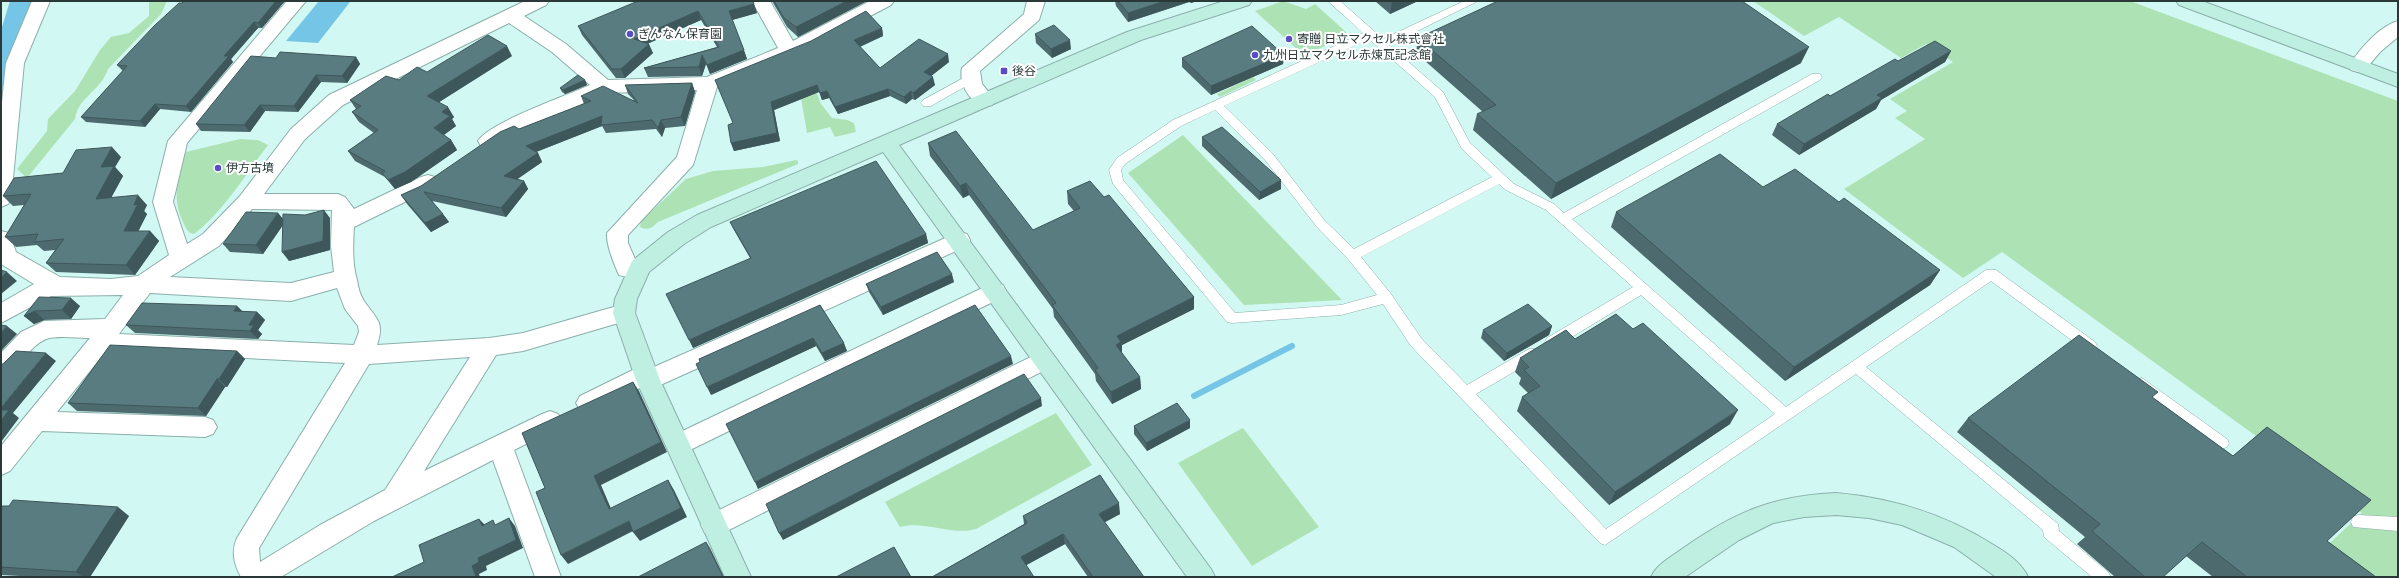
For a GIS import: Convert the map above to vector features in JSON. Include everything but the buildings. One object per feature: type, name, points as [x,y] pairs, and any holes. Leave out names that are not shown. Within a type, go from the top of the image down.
[{"type":"street","points":[[1,199],[7,157],[8,64],[41,1]]},
{"type":"street","points":[[181,258],[163,202],[178,141],[297,1]]},
{"type":"street","points":[[2,462],[105,335],[144,284],[181,258],[211,240],[247,201],[292,140],[311,119],[327,106],[403,67],[540,1]]},
{"type":"street","points":[[761,1],[789,51]]},
{"type":"street","points":[[469,153],[516,125],[604,87],[709,83],[789,51],[834,26],[885,1]]},
{"type":"street","points":[[985,100],[969,79],[971,68],[1033,16],[1036,1]]},
{"type":"street","points":[[738,577],[648,377],[624,313],[626,299],[640,267],[676,238],[704,221],[1134,36],[1243,1]]},
{"type":"street","points":[[2184,1],[2398,81]]},
{"type":"street","points":[[511,16],[559,48],[604,87]]},
{"type":"street","points":[[2358,66],[2373,48],[2398,27]]},
{"type":"street","points":[[640,267],[627,269],[623,253],[616,244],[618,233],[686,160],[709,83]]},
{"type":"street","points":[[887,143],[959,240],[1043,360],[1202,577]]},
{"type":"street","points":[[343,223],[418,188],[444,171]]},
{"type":"street","points":[[247,201],[338,202],[344,209],[344,278],[353,303],[369,324],[370,332],[362,355],[246,546],[247,563],[254,577]]},
{"type":"street","points":[[1,239],[7,257],[26,270],[57,286]]},
{"type":"street","points":[[258,577],[300,549],[395,496],[648,377],[959,240]]},
{"type":"street","points":[[1,314],[36,294],[57,286],[124,289],[144,284],[291,292],[344,278]]},
{"type":"street","points":[[679,444],[995,291]]},
{"type":"street","points":[[1,368],[28,338],[44,330],[362,355],[489,347],[549,336],[624,313]]},
{"type":"street","points":[[395,496],[489,347]]},
{"type":"street","points":[[714,525],[1043,360]]},
{"type":"street","points":[[35,421],[205,427]]},
{"type":"street","points":[[500,446],[548,577]]},
{"type":"street","points":[[1664,577],[1741,526],[1772,512],[1807,505],[1845,504],[1884,510],[1924,522],[1964,541],[2002,565],[2015,577]]},
{"type":"lane","points":[[1333,1],[1439,95],[1466,146],[1510,187],[1550,207],[1786,414]]},
{"type":"lane","points":[[1382,44],[1473,1]]},
{"type":"lane","points":[[1371,34],[1178,123],[1121,160],[1115,170],[1116,181],[1232,318],[1341,310],[1386,298]]},
{"type":"lane","points":[[1563,219],[1816,78]]},
{"type":"lane","points":[[927,103],[969,79]]},
{"type":"lane","points":[[1216,105],[1270,158],[1322,224],[1353,256],[1386,298],[1416,342],[1605,538],[1991,274],[2100,354]]},
{"type":"lane","points":[[1353,256],[1501,178]]},
{"type":"lane","points":[[1466,393],[1642,288]]},
{"type":"lane","points":[[1856,366],[2053,529],[2049,532],[2103,577]]},
{"type":"lane","points":[[2133,377],[2222,443]]},
{"type":"lane","points":[[2358,522],[2398,524]]},
{"type":"green space","points":[[149,1],[167,1],[161,14],[108,69],[105,77],[80,105],[75,119],[27,178],[17,169],[47,131],[48,119],[75,91],[100,50],[111,37],[129,33],[149,16]]},
{"type":"green space","points":[[1283,1],[1306,9],[1315,4],[1346,32],[1346,36],[1312,52],[1306,46],[1298,50],[1255,11]]},
{"type":"green space","points":[[1753,1],[2130,1],[2398,101],[2398,577],[2349,577],[2318,554],[2362,513],[2002,252],[1963,278],[1844,189],[1925,139],[1895,118],[1907,111],[1890,99],[1953,62],[1926,44],[1901,58],[1839,17],[1804,36]]},
{"type":"green space","points":[[1253,77],[1256,80],[1220,97],[1217,94]]},
{"type":"green space","points":[[815,88],[821,104],[832,118],[847,120],[854,123],[856,132],[835,137],[830,127],[807,133],[800,92]]},
{"type":"green space","points":[[1183,135],[1342,300],[1244,305],[1128,173]]},
{"type":"green space","points":[[240,139],[258,140],[268,145],[225,204],[205,225],[194,234],[190,233],[182,220],[177,202],[177,186],[186,152]]},
{"type":"green space","points":[[796,160],[798,161],[798,164],[658,222],[650,228],[645,229],[640,227],[641,221],[686,179],[713,171],[763,167]]},
{"type":"green space","points":[[1056,413],[1092,465],[976,529],[957,531],[919,525],[900,527],[885,502]]},
{"type":"green space","points":[[1243,428],[1319,527],[1252,566],[1178,463]]},
{"type":"water","points":[[319,1],[350,2],[318,43],[286,41]]},
{"type":"waterway","points":[[1,81],[26,1]]},
{"type":"waterway","points":[[1194,396],[1292,346]]},
{"type":"place","name":"ぎんなん保育園","points":[[630,34]]},
{"type":"place","name":"寄贈 日立マクセル株式會社","points":[[1289,39]]},
{"type":"place","name":"九州日立マクセル赤煉瓦記念館","points":[[1255,55]]},
{"type":"place","name":"後谷","points":[[1004,71]]},
{"type":"place","name":"伊方古墳","points":[[218,168]]}]
